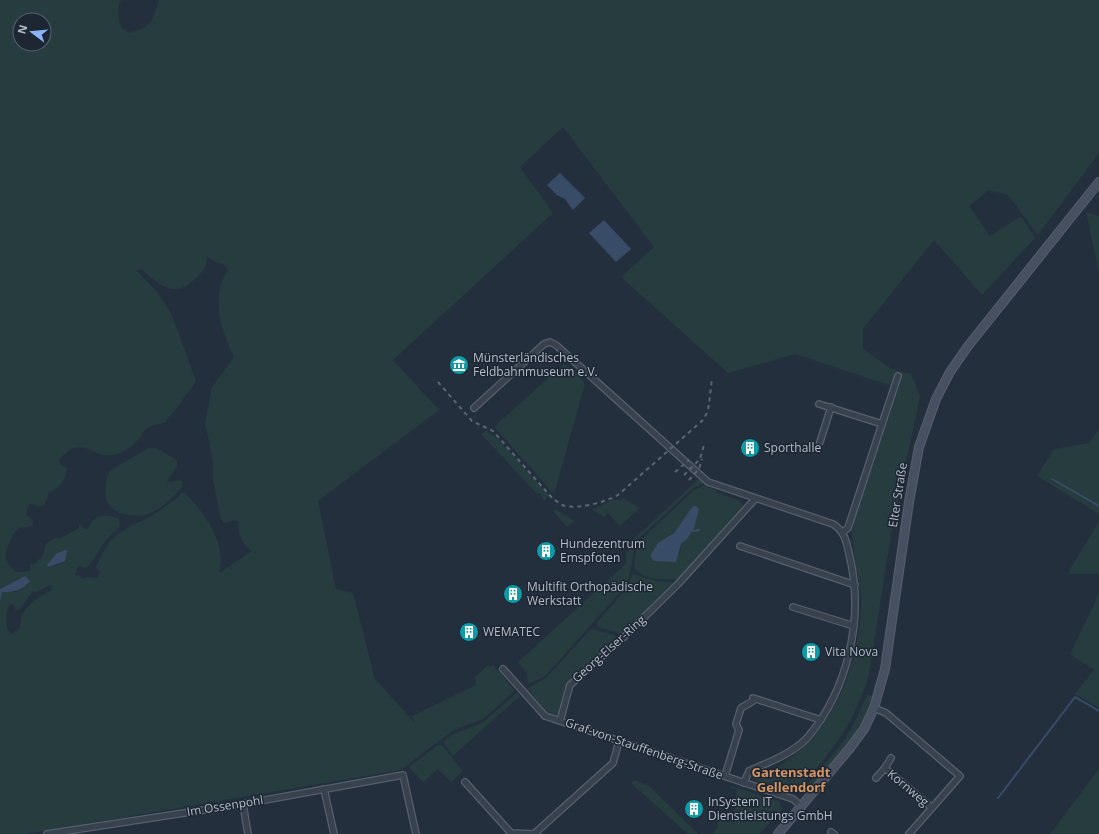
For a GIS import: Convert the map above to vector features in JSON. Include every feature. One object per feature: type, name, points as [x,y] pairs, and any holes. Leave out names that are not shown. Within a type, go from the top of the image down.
[{"type":"main road","name":"Elter Straße","points":[[778,834],[850,748],[864,729],[874,708],[885,669],[913,475],[919,447],[932,408],[950,372],[968,346],[1099,182]]},
{"type":"street","points":[[474,408],[544,344],[550,342],[556,345],[708,482],[833,524],[843,532],[851,561],[855,585],[854,626],[846,665],[832,700],[821,720],[806,739],[792,750],[749,770],[744,783]]},
{"type":"street","points":[[843,532],[848,528],[898,376]]},
{"type":"street","points":[[819,404],[882,424]]},
{"type":"street","points":[[820,442],[831,407]]},
{"type":"street","name":"Georg-Elser-Ring","points":[[560,721],[570,685],[624,637],[679,583],[755,499]]},
{"type":"street","points":[[740,546],[855,585]]},
{"type":"street","points":[[793,607],[854,626]]},
{"type":"street","name":"Graf-von-Stauffenberg-Straße","points":[[503,669],[545,716],[793,799],[802,807]]},
{"type":"street","points":[[725,776],[739,730],[736,724],[741,708],[753,701],[753,698],[821,720]]},
{"type":"street","points":[[874,708],[886,713],[960,776],[909,834]]},
{"type":"street","points":[[465,782],[511,834],[534,834],[613,763],[619,741]]},
{"type":"street","name":"Kornweg","points":[[876,778],[891,758]]},
{"type":"street","name":"Kornweg","points":[[885,768],[932,808]]},
{"type":"street","name":"Im Ossenpohl","points":[[51,834],[243,804],[403,776],[416,834]]},
{"type":"street","points":[[324,789],[334,834]]},
{"type":"street","points":[[243,804],[248,834]]},
{"type":"green space","points":[[0,0],[122,0],[119,3],[118,14],[121,28],[129,33],[143,28],[150,22],[153,18],[159,0],[1099,0],[1099,153],[1038,235],[1008,195],[989,190],[969,206],[990,236],[1021,216],[1035,238],[982,295],[934,240],[863,329],[863,349],[890,368],[911,374],[920,396],[891,534],[869,674],[857,708],[849,723],[831,750],[798,790],[791,793],[752,779],[775,769],[803,748],[831,713],[850,671],[859,626],[861,604],[860,584],[854,555],[852,535],[853,526],[894,387],[795,354],[728,373],[621,277],[654,247],[563,127],[520,167],[553,213],[393,360],[439,410],[318,501],[336,589],[353,593],[375,679],[415,723],[412,716],[476,685],[475,677],[488,665],[490,667],[493,665],[514,690],[483,719],[452,731],[401,770],[26,834],[0,834],[0,602],[2,592],[15,592],[23,588],[21,578],[0,589]],"holes":[[[207,257],[223,264],[228,270],[220,292],[219,314],[225,336],[234,357],[212,387],[205,423],[213,461],[213,481],[221,519],[224,523],[236,520],[239,523],[241,539],[252,551],[219,573],[221,562],[217,540],[200,510],[185,493],[181,493],[178,497],[156,513],[126,529],[109,543],[102,553],[96,568],[100,572],[97,578],[88,577],[81,579],[80,575],[75,576],[77,568],[80,566],[83,568],[88,567],[107,539],[120,526],[119,519],[114,517],[100,516],[93,520],[88,529],[85,529],[79,523],[79,528],[61,538],[55,538],[46,543],[43,555],[35,564],[30,564],[30,571],[16,572],[9,565],[6,559],[10,542],[17,530],[33,525],[33,520],[26,515],[29,504],[34,504],[38,507],[45,505],[49,492],[59,487],[64,480],[67,468],[60,464],[59,460],[67,452],[74,448],[81,447],[108,456],[115,455],[128,449],[136,443],[147,428],[165,422],[196,381],[171,313],[157,292],[137,271],[141,269],[154,280],[167,288],[181,288],[188,285],[201,274],[207,261]],[[67,551],[64,561],[54,566],[53,559],[56,554]],[[51,585],[52,590],[38,598],[26,609],[21,618],[20,627],[12,634],[7,629],[6,615],[9,606],[12,604],[16,610],[19,610],[33,591],[36,592]]]},
{"type":"green space","points":[[1086,212],[1099,216],[1099,273]]},
{"type":"green space","points":[[564,364],[576,372],[585,384],[554,494],[495,428],[498,423]]},
{"type":"green space","points":[[1099,429],[1099,514],[1037,476],[1054,449],[1089,443]]},
{"type":"green space","points":[[486,430],[500,441],[549,495],[544,501],[540,493],[537,494],[481,434]]},
{"type":"green space","points":[[149,448],[156,448],[177,460],[177,466],[167,481],[170,482],[181,480],[183,486],[166,503],[146,515],[130,515],[114,510],[110,506],[105,494],[109,471]]},
{"type":"green space","points":[[700,478],[704,483],[693,488],[636,541],[629,578],[623,589],[545,676],[528,684],[527,674],[518,662],[626,564],[626,552],[630,548],[627,545]]},
{"type":"green space","points":[[705,485],[717,491],[717,493],[738,500],[743,505],[741,511],[679,580],[661,579],[642,575],[634,567],[636,547],[640,541],[693,491]],"holes":[[[681,524],[684,543],[681,544],[680,554],[668,536],[674,533]]]},
{"type":"green space","points":[[624,499],[640,508],[620,526],[608,513],[604,517],[592,510],[610,501]]},
{"type":"green space","points":[[556,509],[574,521],[567,527],[553,511]]},
{"type":"green space","points":[[1099,522],[1099,574],[1069,574],[1070,569]]},
{"type":"green space","points":[[633,574],[657,581],[672,582],[674,584],[622,634],[598,627],[597,622],[623,593]]},
{"type":"green space","points":[[1099,594],[1099,708],[1075,694],[1094,670],[1070,654]]},
{"type":"green space","points":[[591,629],[615,635],[617,639],[568,683],[557,716],[548,712],[527,689],[547,677]]},
{"type":"green space","points":[[517,693],[520,696],[453,756],[444,741],[451,735],[482,723]]},
{"type":"green space","points":[[867,695],[873,696],[868,710],[854,735],[809,791],[801,793],[843,742]]},
{"type":"green space","points":[[438,745],[442,745],[463,771],[451,782],[438,769],[423,782],[409,767]]},
{"type":"green space","points":[[1099,769],[1099,834],[1050,834]]},
{"type":"green space","points":[[634,780],[649,786],[698,834],[688,834],[631,783]]},
{"type":"green space","points":[[731,786],[779,801],[782,809],[760,834],[712,834],[718,827],[717,817],[735,820],[734,812],[737,790],[730,788]]},
{"type":"water","points":[[560,173],[585,198],[573,210],[565,199],[557,195],[547,185]]},
{"type":"water","points":[[604,220],[631,249],[616,262],[589,233]]},
{"type":"water","points":[[693,506],[696,506],[699,509],[694,528],[687,539],[681,544],[676,562],[654,561],[650,556],[658,543],[674,533]]},
{"type":"water","points":[[65,550],[67,551],[65,561],[48,567],[47,565],[56,554]]},
{"type":"water","points":[[25,576],[30,581],[18,590],[2,592],[0,602],[0,589]]},
{"type":"waterway","points":[[1052,479],[1099,506]]},
{"type":"waterway","points":[[693,531],[699,530]]},
{"type":"waterway","points":[[998,798],[1075,697],[1099,711]]},
{"type":"railway","points":[[438,382],[472,421],[493,431],[553,499],[564,505],[578,507],[607,500],[618,495],[703,420],[708,411],[712,379]]},
{"type":"railway","points":[[684,475],[700,459],[704,445]]},
{"type":"railway","points":[[689,480],[699,469],[702,459]]},
{"type":"railway","points":[[675,472],[689,460]]},
{"type":"place","name":"Münsterländisches Feldbahnmuseum e.V.","points":[[459,365]]},
{"type":"place","name":"Sporthalle","points":[[750,448]]},
{"type":"place","name":"Hundezentrum Emspfoten","points":[[546,551]]},
{"type":"place","name":"Multifit Orthopädische Werkstatt","points":[[513,594]]},
{"type":"place","name":"WEMATEC","points":[[469,632]]},
{"type":"place","name":"Vita Nova","points":[[811,652]]},
{"type":"place","name":"InSystem IT Dienstleistungs GmbH","points":[[694,809]]},
{"type":"district","name":"Gartenstadt Gellendorf","points":[[791,780]]}]
